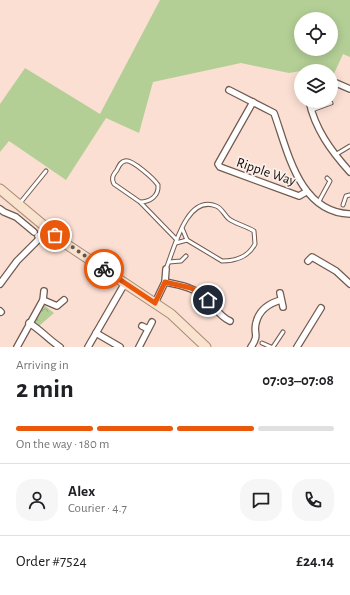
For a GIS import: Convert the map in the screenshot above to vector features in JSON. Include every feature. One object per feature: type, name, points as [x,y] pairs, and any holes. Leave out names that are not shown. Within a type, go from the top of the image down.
[{"type":"main road","points":[[1,192],[19,204],[66,244],[155,303],[183,324],[206,347]]},
{"type":"street","points":[[338,84],[350,89]]},
{"type":"street","points":[[229,90],[274,113],[297,176],[306,192],[318,202],[337,212],[350,214]]},
{"type":"street","name":"Ripple Way","points":[[253,102],[218,164],[220,167],[299,196],[306,192]]},
{"type":"street","points":[[311,110],[320,132],[335,155],[350,172]]},
{"type":"street","points":[[0,209],[16,217],[48,244]]},
{"type":"street","points":[[0,284],[37,235]]},
{"type":"street","points":[[308,261],[312,257],[336,271],[350,284]]},
{"type":"street","points":[[155,303],[165,282],[166,269]]},
{"type":"street","points":[[165,282],[191,288],[200,293],[208,300],[220,316],[230,321]]},
{"type":"street","points":[[88,347],[125,283]]},
{"type":"street","points":[[17,347],[43,300],[44,291]]},
{"type":"street","points":[[280,293],[283,306]]},
{"type":"street","points":[[43,300],[57,306],[64,300]]},
{"type":"street","points":[[251,347],[257,338],[256,323],[262,313],[270,303],[281,300]]},
{"type":"street","points":[[297,347],[321,308]]},
{"type":"street","points":[[139,347],[145,327],[152,322]]},
{"type":"street","points":[[29,323],[42,331],[53,343],[60,347]]},
{"type":"street","points":[[96,333],[120,347]]},
{"type":"street","points":[[257,338],[262,343]]},
{"type":"lane","points":[[311,110],[317,108]]},
{"type":"lane","points":[[335,155],[350,146]]},
{"type":"lane","points":[[140,202],[151,200],[157,192],[158,185],[138,166],[130,160],[125,160],[120,163],[112,177],[112,181],[116,187],[140,202],[176,242]]},
{"type":"lane","points":[[19,204],[46,171]]},
{"type":"lane","points":[[318,202],[330,181],[327,178]]},
{"type":"lane","points":[[343,205],[346,196],[350,195]]},
{"type":"lane","points":[[166,269],[182,228],[191,212],[208,204],[216,206],[227,218],[254,231],[256,237],[255,244],[247,254],[228,261],[217,259],[187,240],[182,228]]},
{"type":"lane","points":[[176,242],[187,240]]},
{"type":"lane","points":[[169,262],[181,261],[186,256]]},
{"type":"lane","points":[[262,343],[272,347],[283,332]]},
{"type":"green space","points":[[160,0],[350,0],[350,57],[343,54],[338,65],[294,64],[294,72],[289,73],[241,63],[153,82],[139,133],[106,118],[66,180],[9,141],[0,152],[0,104],[25,68],[100,114]]},
{"type":"green space","points":[[44,305],[54,313],[39,326],[33,323]]},
{"type":"way so far","points":[[55,235],[104,269]]},
{"type":"route","points":[[104,269],[155,303],[165,282],[191,288],[208,300]]}]
